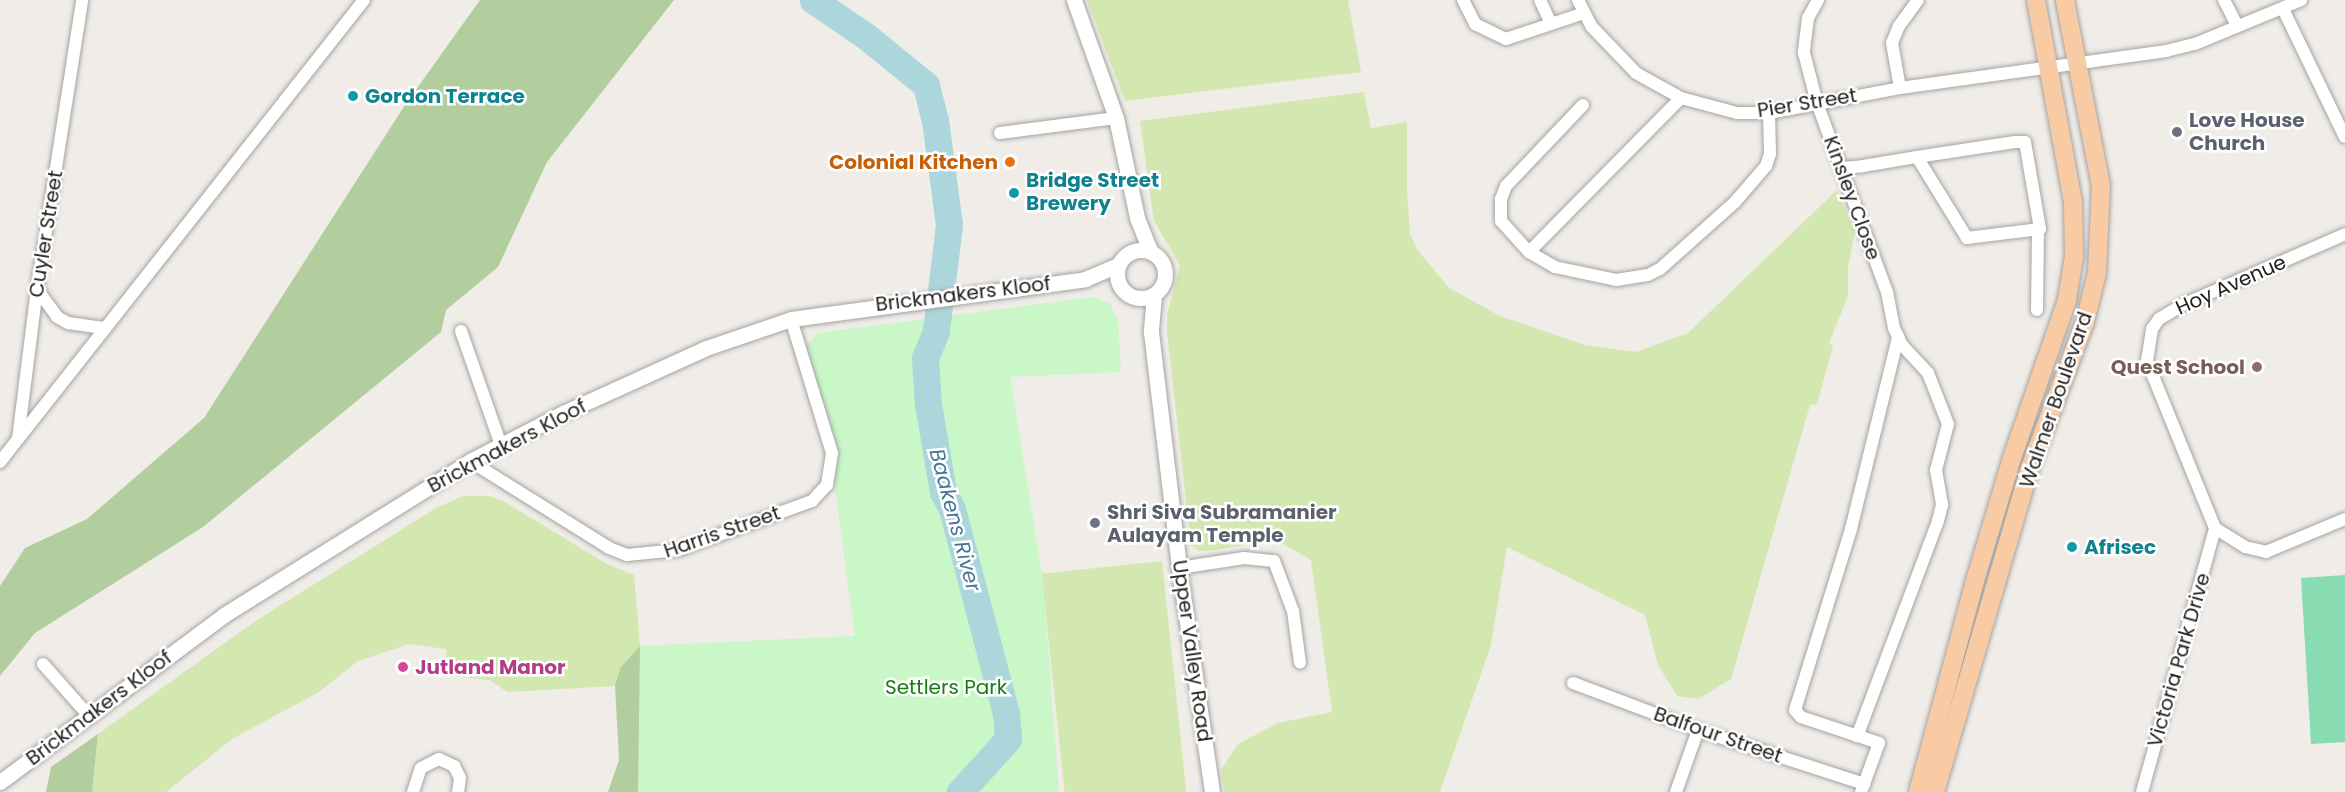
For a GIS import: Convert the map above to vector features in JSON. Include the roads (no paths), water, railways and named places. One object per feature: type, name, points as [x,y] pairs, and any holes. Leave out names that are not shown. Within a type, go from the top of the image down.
[{"type":"main road","name":"Walmer Boulevard","points":[[1918,792],[1980,563],[2067,300],[2074,257],[2073,202],[2036,0]]},
{"type":"main road","name":"Walmer Boulevard","points":[[1935,792],[2023,490],[2085,322],[2097,273],[2101,186],[2065,0]]},
{"type":"street","name":"Cuyler Street","points":[[18,439],[37,289],[82,0]]},
{"type":"street","points":[[0,462],[102,328],[364,0]]},
{"type":"street","points":[[1074,0],[1116,118],[1137,218],[1149,251],[1164,268],[1163,283],[1154,295],[1137,298],[1120,287],[1118,266],[1131,252],[1137,218]]},
{"type":"street","points":[[1463,0],[1475,24],[1506,39],[1584,13]]},
{"type":"street","points":[[1540,0],[1551,24]]},
{"type":"street","name":"Pier Street","points":[[1578,0],[1584,13],[1617,57],[1636,73],[1681,98],[1737,113],[1769,113],[1900,88],[2078,61],[2166,51],[2283,9],[2301,0]]},
{"type":"street","name":"Kinsley Close","points":[[1818,0],[1808,18],[1804,53],[1817,103],[1887,292],[1898,337]]},
{"type":"street","points":[[1900,88],[1892,43],[1899,26],[1918,0]]},
{"type":"street","points":[[2224,0],[2237,26]]},
{"type":"street","points":[[2283,9],[2345,137]]},
{"type":"street","points":[[1529,252],[1681,98]]},
{"type":"street","points":[[1583,105],[1514,175],[1500,199],[1501,221],[1529,252],[1555,267],[1588,277],[1631,279],[1660,269],[1736,202],[1766,166],[1770,154],[1769,113]]},
{"type":"street","points":[[1000,133],[1116,118]]},
{"type":"street","points":[[1842,168],[2025,142],[2041,226],[2038,232],[2037,310]]},
{"type":"street","points":[[1917,157],[1967,238],[2038,232]]},
{"type":"street","name":"Hoy Avenue","points":[[2216,528],[2147,362],[2152,329],[2159,319],[2182,305],[2345,234]]},
{"type":"street","points":[[1131,252],[1149,251]]},
{"type":"street","name":"Brickmakers Kloof","points":[[0,782],[224,615],[470,461],[706,348],[791,319],[902,302],[1085,279],[1118,266]]},
{"type":"street","name":"Brickmakers Kloof","points":[[1085,279],[1120,287]]},
{"type":"street","points":[[37,289],[57,317],[68,323],[102,328]]},
{"type":"street","name":"Upper Valley Road","points":[[1154,295],[1151,332],[1179,568],[1212,792]]},
{"type":"street","name":"Upper Valley Road","points":[[1137,298],[1151,332]]},
{"type":"street","name":"Harris Street","points":[[470,461],[609,549],[641,556],[678,550],[812,501],[828,485],[832,466],[830,443],[791,319]]},
{"type":"street","points":[[461,331],[501,445]]},
{"type":"street","points":[[1862,788],[1879,743],[1801,717],[1795,710],[1851,529],[1898,337]]},
{"type":"street","points":[[1857,736],[1942,505],[1936,470],[1946,437],[1945,410],[1928,373],[1898,337]]},
{"type":"street","points":[[2216,528],[2245,547],[2266,552],[2345,519]]},
{"type":"street","name":"Victoria Park Drive","points":[[2142,792],[2216,528]]},
{"type":"street","points":[[1179,568],[1244,558],[1274,561],[1293,611],[1300,663]]},
{"type":"street","points":[[43,663],[88,715]]},
{"type":"street","name":"Balfour Street","points":[[1573,683],[1862,788]]},
{"type":"street","points":[[1676,792],[1698,730]]},
{"type":"street","points":[[412,792],[421,768],[439,759],[454,766],[460,778],[458,792]]},
{"type":"waterway","name":"Baakens River","points":[[813,0],[867,37],[926,85],[935,120],[949,225],[936,331],[925,358],[928,404],[943,492],[952,509],[1006,714],[1008,739],[960,792]]},
{"type":"place","name":"Gordon Terrace","points":[[353,96]]},
{"type":"place","name":"Love House Church","points":[[2177,132]]},
{"type":"place","name":"Colonial Kitchen","points":[[1010,162]]},
{"type":"place","name":"Bridge Street Brewery","points":[[1014,193]]},
{"type":"place","name":"Quest School","points":[[2257,367]]},
{"type":"place","name":"Shri Siva Subramanier Aulayam Temple","points":[[1095,523]]},
{"type":"place","name":"Afrisec","points":[[2072,547]]},
{"type":"place","name":"Jutland Manor","points":[[403,667]]},
{"type":"park label","name":"Settlers Park","points":[[946,687]]}]
